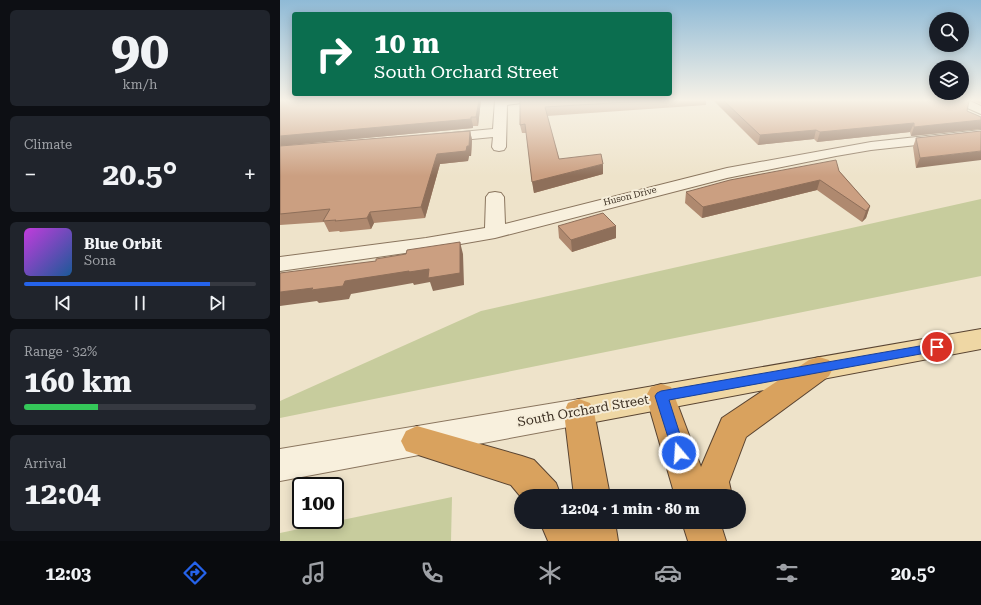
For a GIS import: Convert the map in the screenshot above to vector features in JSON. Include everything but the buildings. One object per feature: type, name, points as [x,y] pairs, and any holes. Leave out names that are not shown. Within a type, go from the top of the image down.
[{"type":"highway","points":[[713,489],[712,482],[733,428],[819,368]]},
{"type":"highway","points":[[661,396],[691,489]]},
{"type":"highway","points":[[579,412],[591,489]]},
{"type":"highway","points":[[417,441],[522,472],[537,489]]},
{"type":"highway","points":[[562,529],[568,541]]},
{"type":"highway","points":[[597,529],[599,541]]},
{"type":"highway","points":[[703,529],[707,541]]},
{"type":"highway","points":[[719,529],[721,541]]},
{"type":"main road","name":"South Orchard Street","points":[[579,412],[981,339]]},
{"type":"street","points":[[499,125],[499,147]]},
{"type":"street","points":[[427,139],[499,132]]},
{"type":"street","name":"Huson Drive","points":[[280,264],[418,245],[495,232],[600,204],[727,173],[871,146],[981,134]]},
{"type":"street","points":[[495,197],[495,232]]},
{"type":"street","name":"South Orchard Street","points":[[280,465],[579,412]]},
{"type":"green space","points":[[981,199],[981,276],[280,418],[280,401],[481,311]]},
{"type":"green space","points":[[452,497],[451,541],[280,541],[280,533],[299,529],[344,529],[344,520]]},
{"type":"route","points":[[679,453],[661,396],[937,347]]}]
